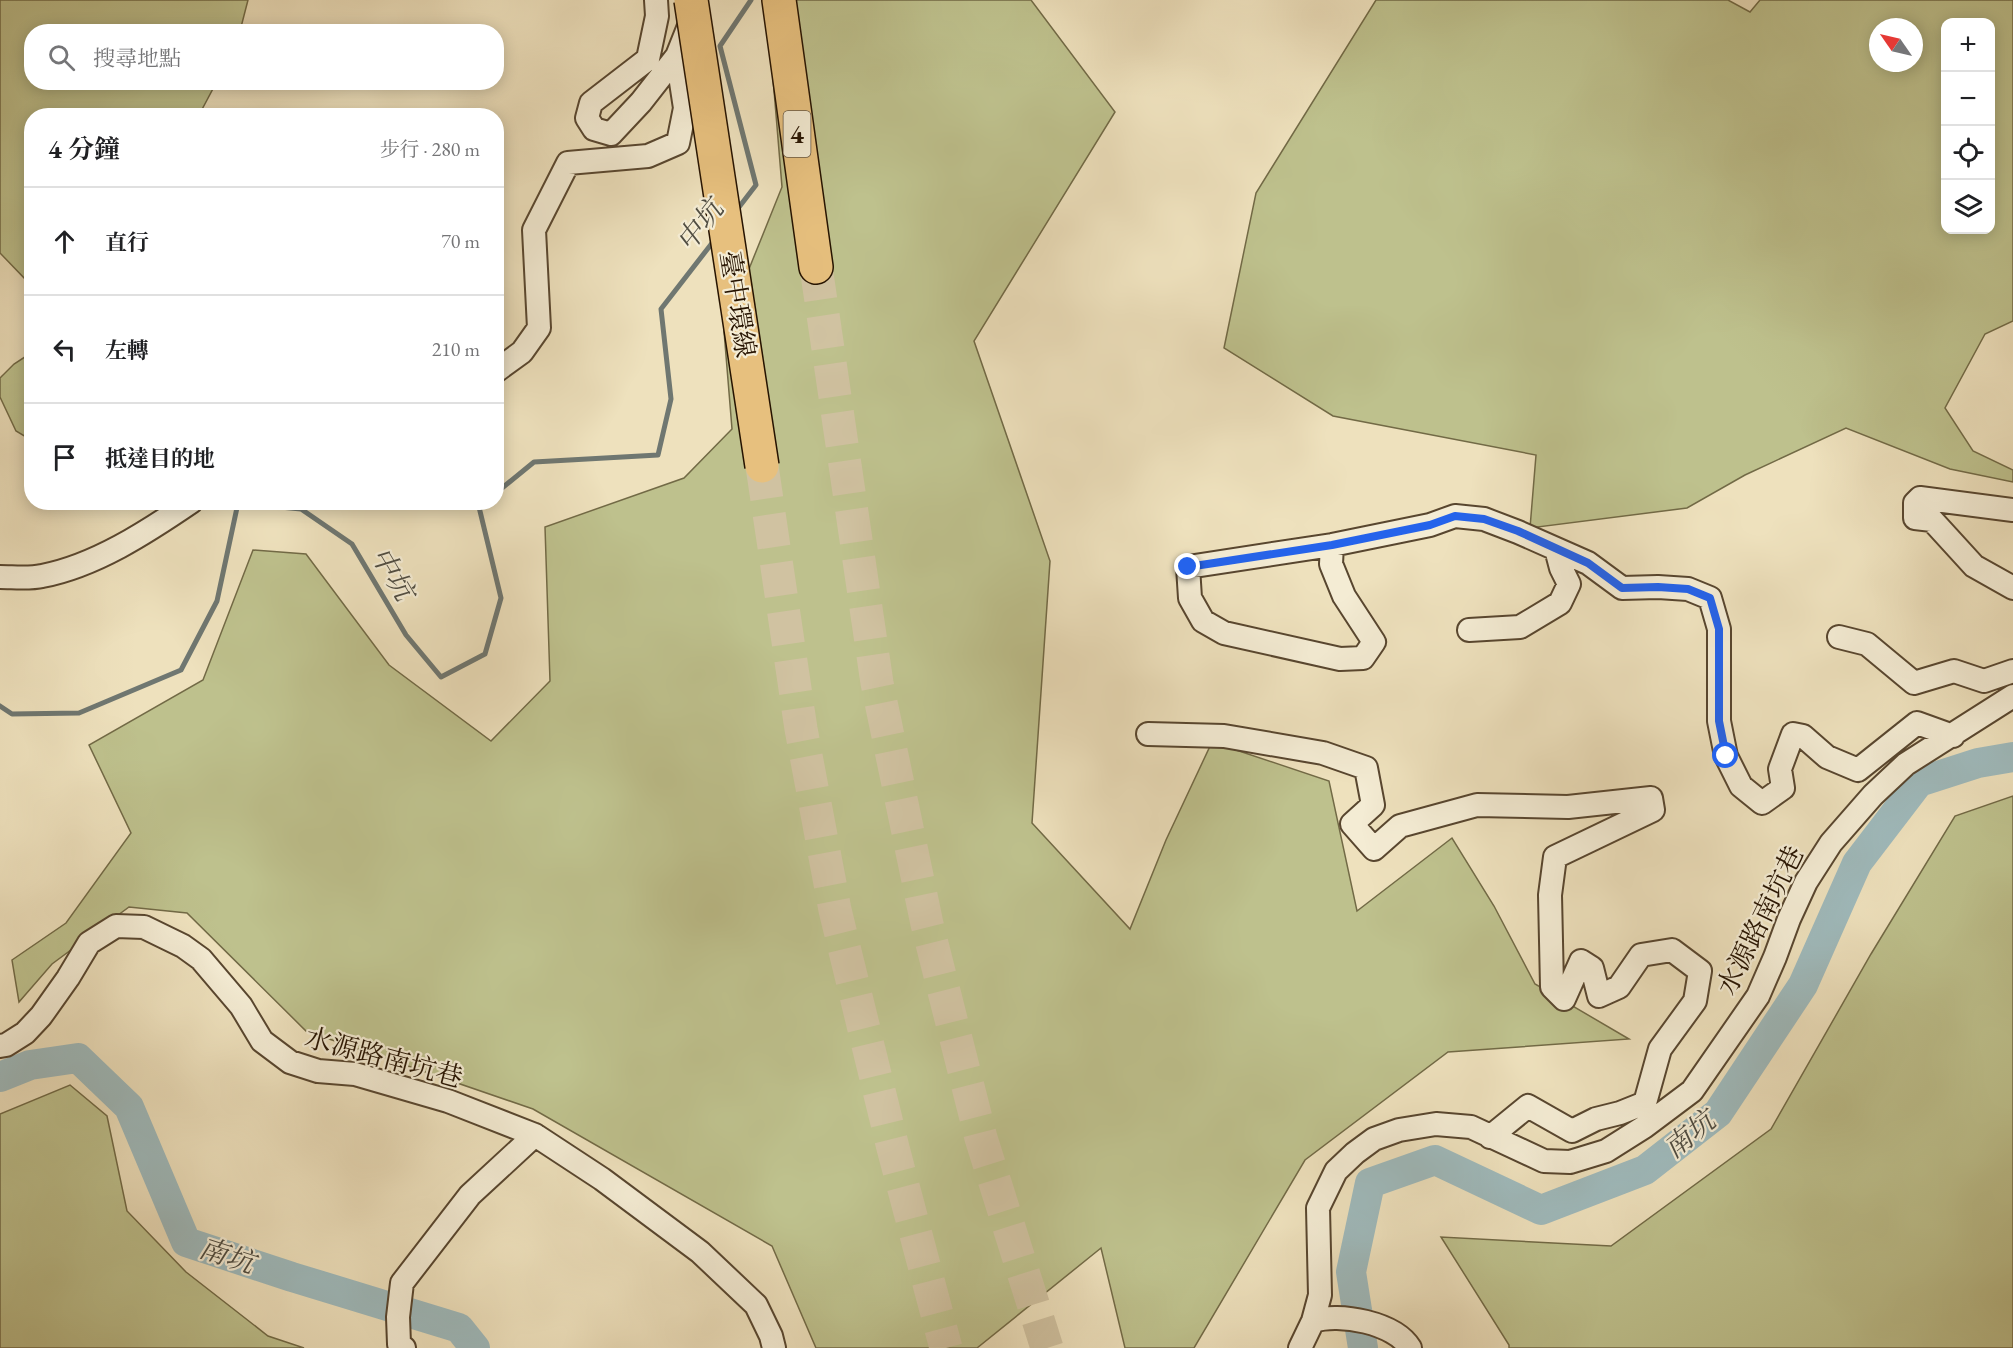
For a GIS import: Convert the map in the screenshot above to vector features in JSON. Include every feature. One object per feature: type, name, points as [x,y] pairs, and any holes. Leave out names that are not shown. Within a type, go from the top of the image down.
[{"type":"highway","name":"臺中環線","points":[[691,0],[762,466]]},
{"type":"highway","name":"4","points":[[779,0],[816,267]]},
{"type":"street","points":[[656,0],[657,16],[648,59],[591,103],[587,118],[594,129],[611,134],[641,102],[676,56],[696,9],[703,0]]},
{"type":"street","points":[[504,365],[522,351],[539,328],[534,230],[568,163],[648,156],[678,143],[686,108],[676,56]]},
{"type":"street","points":[[2013,510],[1920,498],[1915,503],[1915,518],[1932,520],[1974,566],[2013,588]]},
{"type":"street","points":[[0,577],[40,577],[68,570],[139,537],[178,510]]},
{"type":"street","points":[[1332,545],[1331,564],[1344,596],[1374,642],[1363,658],[1340,659],[1224,633],[1203,621],[1190,598],[1188,567],[1332,545],[1430,525],[1455,516],[1484,519],[1518,531],[1588,563],[1622,588],[1688,589],[1710,598],[1719,629],[1719,721],[1726,756],[1742,786],[1762,803],[1783,788],[1780,769],[1792,734],[1803,736],[1827,757],[1858,770],[1917,723],[1953,736]]},
{"type":"street","points":[[1469,630],[1520,627],[1560,603],[1569,584],[1561,568],[1556,549]]},
{"type":"street","points":[[1839,637],[1867,644],[1914,683],[1954,671],[1984,681],[2013,671]]},
{"type":"street","name":"水源路南坑巷","points":[[1300,1348],[1319,1319],[1318,1208],[1336,1171],[1374,1139],[1399,1130],[1436,1124],[1471,1127],[1544,1161],[1570,1162],[1606,1150],[1644,1127],[1692,1091],[1758,996],[1806,882],[1831,843],[1873,795],[1906,764],[2013,696]]},
{"type":"street","points":[[1148,734],[1224,736],[1323,753],[1366,768],[1373,805],[1352,824],[1374,849],[1400,826],[1477,805],[1568,807],[1651,798],[1653,810],[1555,857],[1550,895],[1552,987],[1564,999],[1581,961],[1592,968],[1599,996],[1619,987],[1641,955],[1672,950],[1700,971],[1695,1001],[1660,1049],[1645,1103],[1596,1119],[1572,1131],[1527,1106],[1490,1137]]},
{"type":"street","name":"水源路南坑巷","points":[[0,1046],[25,1033],[40,1016],[68,978],[89,943],[116,926],[144,927],[183,946],[201,959],[241,1006],[262,1041],[290,1062],[318,1071],[355,1074],[448,1101],[535,1135],[602,1179],[700,1252],[756,1305],[771,1336],[774,1348]]},
{"type":"street","points":[[404,1348],[399,1344],[398,1317],[402,1283],[470,1195],[535,1135]]},
{"type":"street","points":[[1319,1319],[1378,1324],[1404,1339],[1410,1348]]},
{"type":"green space","points":[[0,0],[248,0],[242,24],[24,24],[24,90],[212,90],[203,108],[24,108],[24,278],[0,253]]},
{"type":"green space","points":[[778,0],[1031,0],[1115,112],[974,341],[1050,561],[1032,823],[1130,929],[1166,840],[1212,742],[1329,781],[1357,911],[1452,838],[1494,906],[1535,984],[1629,1039],[1448,1052],[1305,1160],[1194,1348],[1125,1348],[1101,1248],[977,1348],[816,1348],[772,1246],[533,1109],[306,1031],[187,913],[129,907],[52,964],[19,1002],[12,960],[66,923],[131,833],[89,745],[203,680],[253,550],[306,554],[389,665],[491,741],[550,681],[545,527],[684,478],[732,429],[724,331],[782,187],[771,54]]},
{"type":"green space","points":[[1376,0],[1728,0],[1750,12],[1760,0],[2013,0],[2013,321],[1985,334],[1945,408],[1973,451],[2013,470],[2013,482],[1950,469],[1846,428],[1745,475],[1687,508],[1530,528],[1536,455],[1333,416],[1224,348],[1256,193]]},
{"type":"green space","points":[[24,358],[24,436],[16,431],[0,397],[0,378]]},
{"type":"green space","points":[[2013,796],[2013,1348],[1509,1348],[1441,1237],[1611,1246],[1771,1129],[1871,954],[1955,816]]},
{"type":"green space","points":[[70,1085],[107,1116],[127,1211],[186,1272],[268,1336],[304,1348],[0,1348],[0,1114]]},
{"type":"waterway","name":"中坑","points":[[736,211],[756,185],[720,46],[751,0]]},
{"type":"waterway","name":"中坑","points":[[504,486],[534,462],[658,455],[671,399],[661,309],[716,238]]},
{"type":"waterway","name":"中坑","points":[[0,706],[12,714],[79,713],[181,670],[217,601],[236,510]]},
{"type":"waterway","name":"中坑","points":[[302,510],[352,544],[406,635],[441,677],[485,654],[501,598],[480,510]]},
{"type":"waterway","name":"南坑","points":[[1363,1348],[1351,1272],[1370,1183],[1435,1160],[1541,1210],[1645,1170],[1718,1113],[1803,985],[1857,863],[1919,782],[1978,763],[2013,757]]},
{"type":"waterway","name":"南坑","points":[[0,1077],[30,1065],[78,1058],[129,1107],[186,1242],[459,1328],[475,1348]]},
{"type":"tunnel","points":[[816,267],[877,683],[927,924],[981,1138],[1047,1348]]},
{"type":"tunnel","points":[[762,466],[801,729],[835,910],[893,1148],[946,1348]]},
{"type":"route","points":[[1188,567],[1332,545],[1430,525],[1455,516],[1484,519],[1518,531],[1588,563],[1622,588],[1688,589],[1710,598],[1719,629],[1719,721],[1726,756]]}]
